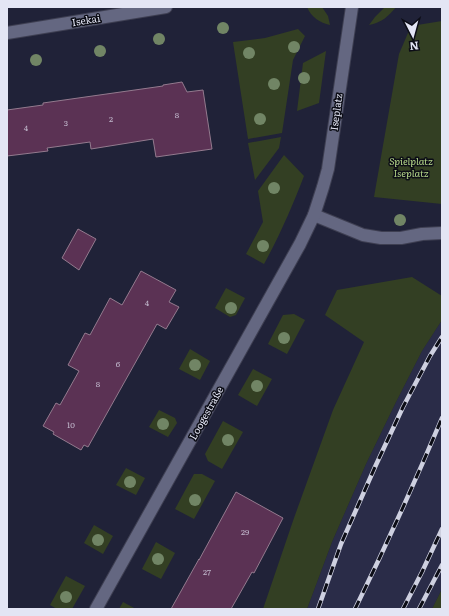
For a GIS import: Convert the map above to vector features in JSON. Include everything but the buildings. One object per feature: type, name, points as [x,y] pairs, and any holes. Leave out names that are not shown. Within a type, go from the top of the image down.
[{"type":"street","name":"Isekai","points":[[7,33],[166,7]]},
{"type":"street","name":"Iseplatz","points":[[314,215],[328,169],[352,7]]},
{"type":"street","points":[[314,215],[363,235],[381,238],[401,238],[422,234],[442,233]]},
{"type":"street","name":"Loogestraße","points":[[96,609],[296,251],[314,215]]},
{"type":"shaded area","points":[[442,320],[442,589],[432,609],[307,609],[332,542],[366,464],[422,351]]},
{"type":"green space","points":[[307,7],[322,7],[328,16],[330,25],[316,19]]},
{"type":"green space","points":[[385,7],[396,7],[384,19],[369,25],[375,17]]},
{"type":"green space","name":"Spielplatz Iseplatz","points":[[442,21],[442,204],[374,197],[399,54],[411,26]]},
{"type":"green space","points":[[298,29],[305,36],[293,60],[282,133],[248,139],[233,42],[265,38]]},
{"type":"green space","points":[[326,51],[319,103],[297,111],[303,63]]},
{"type":"green space","points":[[281,137],[279,148],[255,180],[248,143]]},
{"type":"green space","points":[[284,155],[304,176],[286,221],[264,264],[246,254],[263,222],[258,191]]},
{"type":"green space","points":[[412,277],[442,296],[442,320],[422,351],[366,464],[332,542],[307,609],[263,609],[333,410],[364,342],[325,315],[337,290]]},
{"type":"green space","points":[[226,288],[245,298],[236,315],[230,317],[215,308]]},
{"type":"green space","points":[[294,314],[305,320],[287,354],[268,344],[283,315]]},
{"type":"green space","points":[[190,349],[210,361],[200,380],[179,369]]},
{"type":"green space","points":[[253,369],[272,379],[257,406],[238,395]]},
{"type":"green space","points":[[159,410],[175,418],[177,423],[168,437],[149,427]]},
{"type":"green space","points":[[223,421],[243,432],[222,469],[208,461],[205,454]]},
{"type":"green space","points":[[126,468],[145,478],[136,495],[116,485]]},
{"type":"green space","points":[[194,474],[202,474],[215,481],[194,519],[175,509]]},
{"type":"green space","points":[[94,525],[113,536],[103,554],[84,543]]},
{"type":"green space","points":[[156,542],[175,553],[161,579],[142,569]]},
{"type":"green space","points":[[66,576],[85,586],[72,609],[57,609],[50,605]]},
{"type":"green space","points":[[442,589],[442,609],[432,609]]},
{"type":"green space","points":[[123,602],[136,609],[119,609]]},
{"type":"railway","points":[[318,609],[341,544],[375,467],[403,407],[430,356],[442,337]]},
{"type":"railway","points":[[355,609],[400,514],[442,418]]},
{"type":"railway","points":[[403,609],[442,529]]},
{"type":"railway","points":[[419,609],[442,565]]}]
